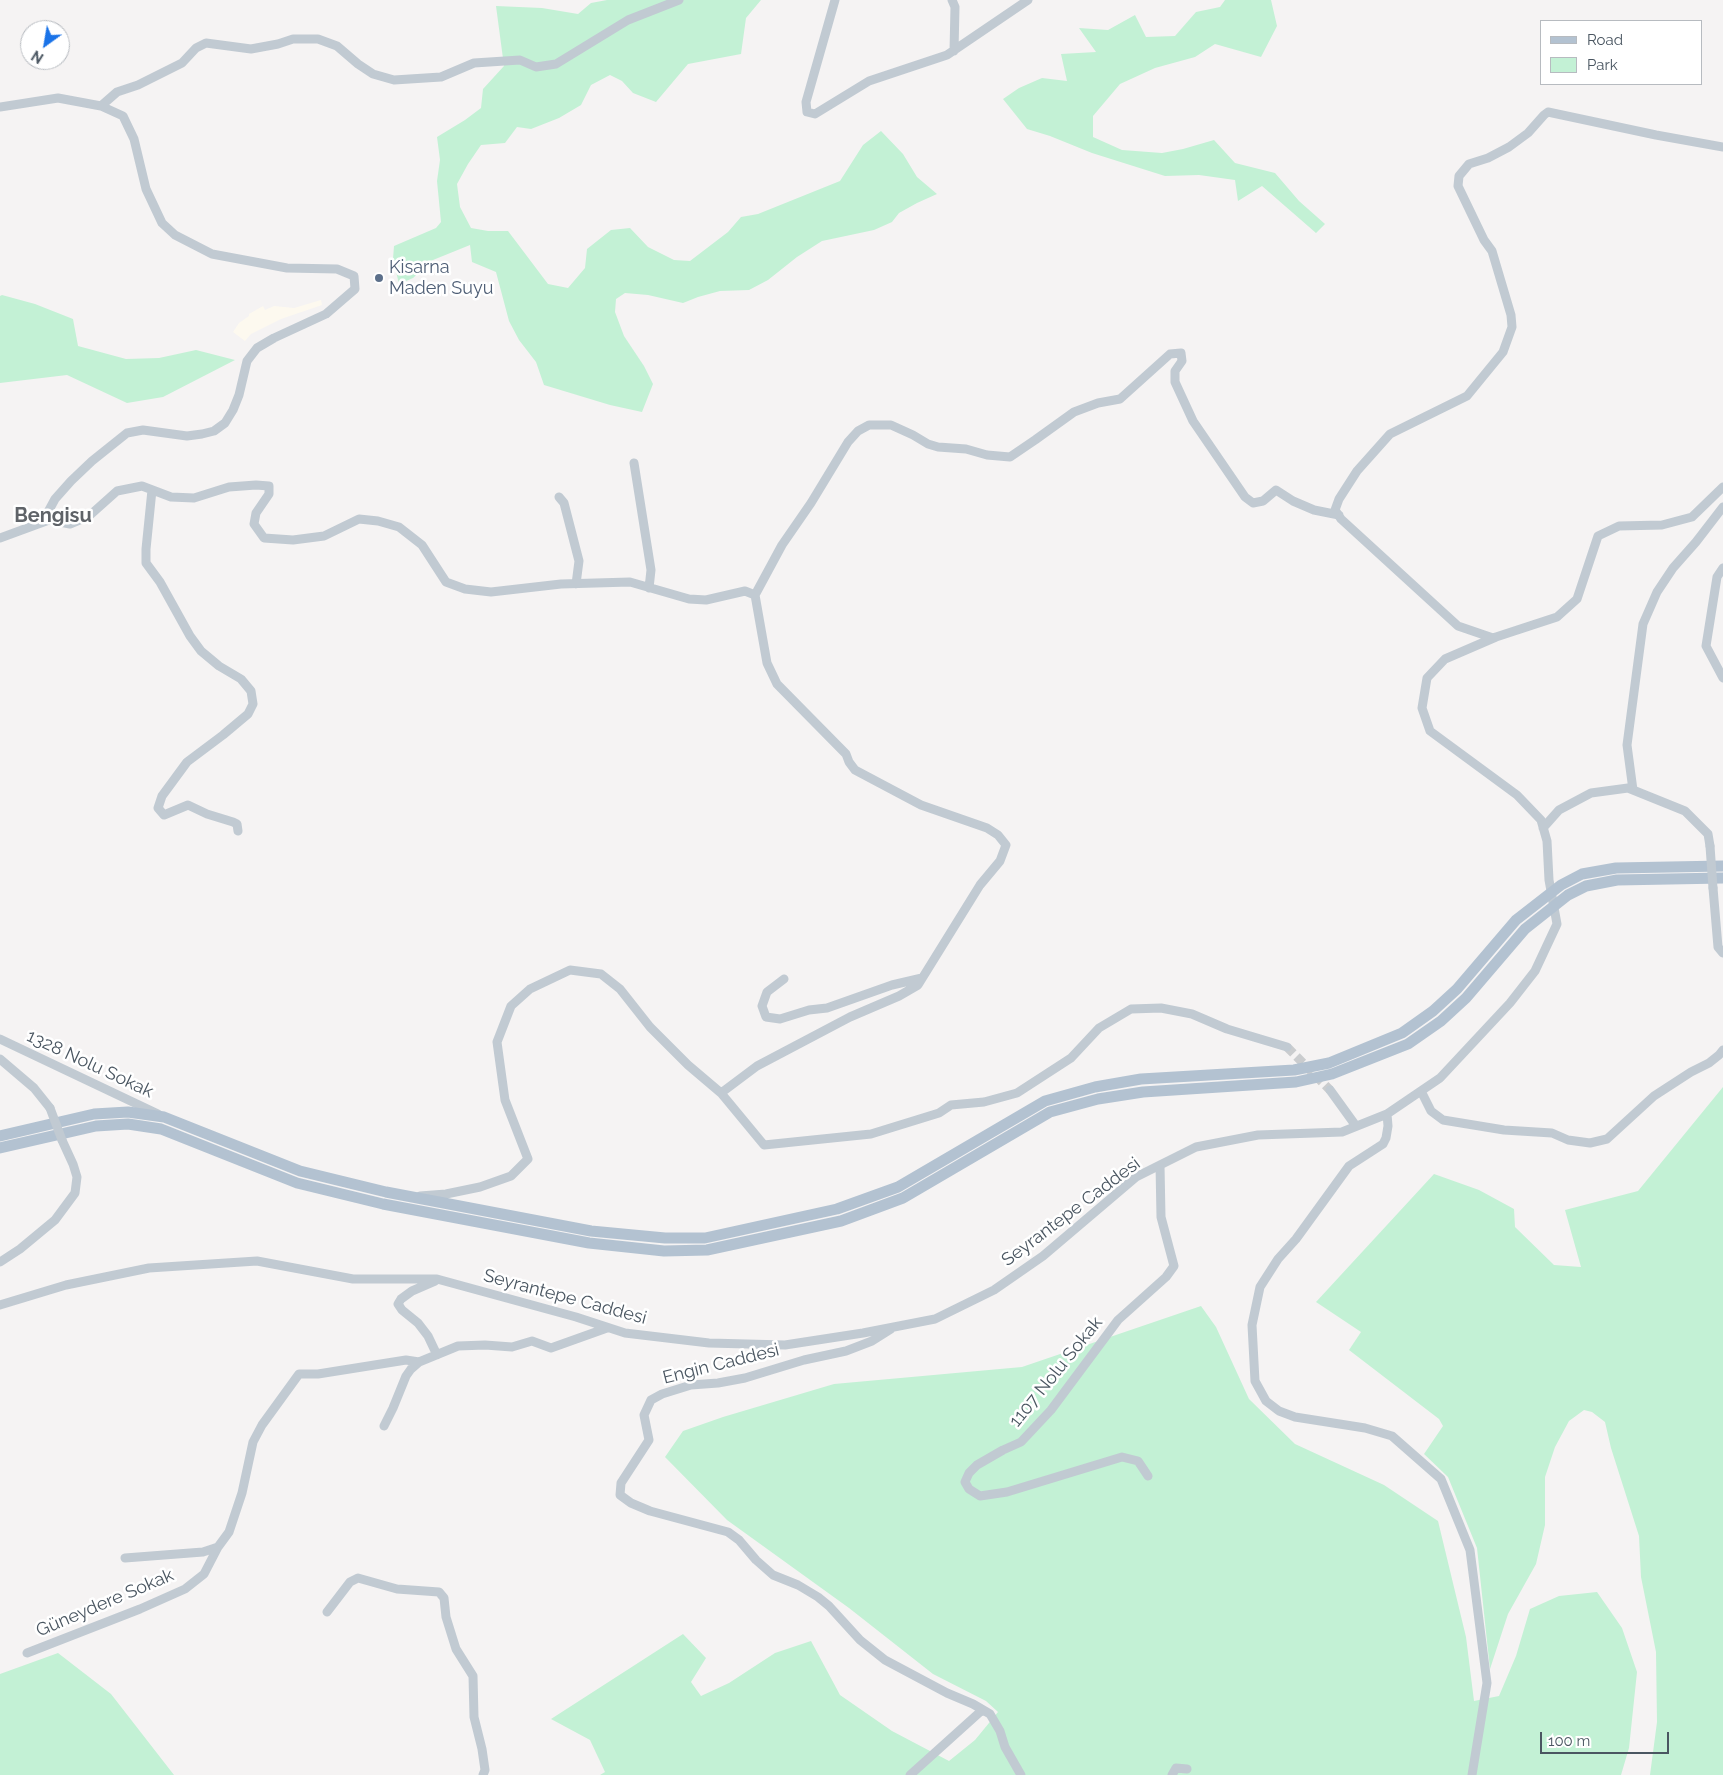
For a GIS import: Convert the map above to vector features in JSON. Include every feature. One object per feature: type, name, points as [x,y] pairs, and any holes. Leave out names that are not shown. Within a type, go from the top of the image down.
[{"type":"main road","points":[[0,1136],[94,1114],[128,1112],[166,1118],[300,1171],[410,1197],[591,1231],[665,1238],[705,1238],[837,1209],[898,1187],[1045,1101],[1095,1087],[1141,1079],[1294,1070],[1329,1063],[1402,1033],[1433,1011],[1457,989],[1516,920],[1552,893],[1582,874],[1616,868],[1723,866]]},
{"type":"main road","points":[[0,1148],[96,1126],[128,1124],[161,1129],[297,1183],[383,1204],[589,1243],[664,1251],[706,1250],[841,1221],[903,1198],[1050,1112],[1098,1099],[1143,1092],[1296,1082],[1332,1074],[1408,1044],[1441,1021],[1466,998],[1525,929],[1568,896],[1586,886],[1617,880],[1723,878]]},
{"type":"street","points":[[100,106],[117,92],[138,85],[182,63],[196,48],[206,43],[251,49],[294,39],[318,39],[337,46],[373,74],[394,80],[441,77],[474,63],[520,60],[536,67],[556,64],[628,20],[679,0]]},
{"type":"street","points":[[836,0],[806,102],[807,112],[815,114],[869,81],[947,55],[1028,0]]},
{"type":"street","points":[[952,0],[955,7],[954,51]]},
{"type":"street","points":[[0,107],[58,98],[100,106],[123,116],[134,139],[146,189],[162,223],[175,235],[212,254],[286,268],[337,269],[354,276],[355,289],[326,314],[257,348],[248,361],[236,403],[225,423],[214,431],[187,436],[143,430],[127,433],[92,460],[55,499],[48,512],[49,520]]},
{"type":"street","points":[[1493,638],[1458,626],[1335,510],[1339,499],[1357,472],[1390,434],[1468,396],[1503,352],[1512,327],[1511,315],[1492,251],[1484,240],[1458,186],[1458,176],[1469,164],[1509,148],[1528,133],[1548,112],[1723,147]]},
{"type":"street","points":[[721,1093],[757,1066],[850,1017],[900,996],[918,985],[980,885],[1000,861],[1006,845],[998,835],[987,828],[922,805],[855,770],[846,754],[777,684],[767,663],[755,595],[782,545],[848,442],[858,430],[868,425],[891,425],[928,444],[966,449],[987,455],[1010,457],[1074,412],[1098,403],[1120,399],[1170,354],[1181,353],[1182,361],[1175,371],[1175,382],[1193,421],[1244,497],[1253,503],[1263,501],[1276,490],[1314,510],[1339,515]]},
{"type":"street","points":[[634,463],[651,570],[649,588]]},
{"type":"street","points":[[0,538],[49,520],[70,524],[89,516],[117,491],[142,486],[171,497],[194,498],[229,488],[256,485],[268,486],[269,494],[256,513],[254,524],[264,538],[293,540],[324,536],[359,519],[378,521],[399,527],[422,545],[446,582],[465,589],[491,592],[576,584],[630,582],[689,599],[706,600],[745,591],[755,595]]},
{"type":"street","name":"Seyrantepe Caddesi","points":[[0,1305],[66,1285],[150,1268],[257,1262],[353,1278],[437,1279],[576,1317],[625,1334],[709,1343],[785,1345],[935,1319],[994,1290],[1043,1256],[1136,1177],[1196,1147],[1258,1135],[1342,1132],[1387,1114],[1440,1078],[1510,1003],[1535,971],[1557,924],[1547,841],[1541,820],[1517,795],[1430,731],[1422,708],[1427,678],[1445,660],[1493,638],[1557,617],[1577,598],[1598,536],[1619,526],[1662,525],[1692,517],[1723,487]]},
{"type":"street","points":[[152,490],[146,563],[160,582],[190,636],[201,651],[219,666],[241,679],[251,691],[253,704],[248,714],[186,762],[162,796],[158,808],[164,815],[188,805],[219,819],[237,824],[238,831]]},
{"type":"street","points":[[559,497],[564,503],[579,561],[576,584]]},
{"type":"street","points":[[1633,790],[1627,745],[1643,624],[1657,592],[1673,568],[1723,507]]},
{"type":"street","points":[[1723,568],[1718,577],[1706,646],[1723,678]]},
{"type":"street","points":[[1543,828],[1559,810],[1592,793],[1628,788],[1685,811],[1708,834],[1718,947],[1723,953]]},
{"type":"street","points":[[410,1197],[446,1194],[480,1187],[511,1176],[528,1159],[505,1100],[497,1042],[511,1006],[530,989],[570,970],[601,974],[620,989],[650,1027],[688,1065],[721,1093],[764,1145],[871,1134],[939,1113],[952,1105],[984,1102],[1017,1093],[1070,1058],[1099,1028],[1131,1009],[1161,1008],[1192,1014],[1227,1028],[1287,1046]]},
{"type":"street","points":[[784,979],[766,992],[762,1006],[766,1017],[780,1019],[809,1010],[827,1008],[892,985],[922,978]]},
{"type":"street","name":"1328 Nolu Sokak","points":[[0,1040],[89,1080],[166,1118]]},
{"type":"street","points":[[1421,1091],[1431,1111],[1443,1120],[1504,1130],[1552,1133],[1568,1140],[1590,1142],[1607,1139],[1654,1096],[1691,1072],[1709,1063],[1723,1050]]},
{"type":"street","points":[[0,1059],[34,1088],[50,1108],[62,1140],[74,1164],[77,1177],[75,1192],[55,1220],[20,1249],[0,1262]]},
{"type":"street","points":[[1330,1090],[1356,1126]]},
{"type":"street","points":[[1387,1114],[1388,1126],[1383,1144],[1349,1166],[1296,1240],[1278,1259],[1260,1288],[1252,1325],[1255,1381],[1266,1400],[1280,1411],[1295,1417],[1365,1428],[1392,1436],[1441,1479],[1470,1550],[1487,1683],[1472,1775]]},
{"type":"street","name":"1107 Nolu Sokak","points":[[1148,1476],[1138,1461],[1122,1457],[1007,1492],[980,1496],[969,1489],[965,1482],[969,1473],[977,1465],[1021,1442],[1051,1410],[1118,1320],[1166,1277],[1174,1266],[1161,1217],[1160,1166]]},
{"type":"street","points":[[437,1279],[412,1291],[401,1299],[398,1304],[402,1310],[418,1323],[428,1336],[437,1355]]},
{"type":"street","name":"Engin Caddesi","points":[[895,1327],[872,1341],[846,1351],[804,1360],[745,1378],[691,1385],[662,1394],[651,1400],[644,1415],[649,1440],[621,1483],[620,1495],[631,1503],[650,1511],[728,1532],[740,1540],[756,1560],[773,1575],[798,1585],[829,1606],[860,1640],[884,1660],[990,1714],[996,1722],[1005,1747],[1021,1775]]},
{"type":"street","points":[[384,1426],[406,1376],[419,1362],[458,1346],[512,1347],[532,1341],[551,1348],[607,1328]]},
{"type":"street","name":"Güneydere Sokak","points":[[27,1653],[140,1609],[185,1589],[204,1574],[218,1547],[229,1532],[253,1442],[262,1425],[299,1374],[318,1374],[406,1360],[419,1362]]},
{"type":"street","points":[[125,1558],[203,1552],[218,1547]]},
{"type":"street","points":[[327,1612],[350,1582],[358,1578],[397,1590],[439,1592],[444,1598],[446,1617],[456,1649],[473,1676],[474,1718],[482,1749],[485,1770],[483,1775]]},
{"type":"street","points":[[910,1775],[980,1712],[984,1711]]},
{"type":"street","points":[[1172,1775],[1176,1768],[1187,1769]]},
{"type":"shaded area","points":[[321,300],[322,305],[281,319],[251,334],[245,341],[233,332],[249,314],[263,306],[265,310],[274,306],[294,308]]},
{"type":"green space","points":[[607,0],[761,0],[746,18],[741,54],[688,64],[656,102],[633,93],[622,81],[610,75],[591,85],[581,105],[559,118],[531,129],[517,127],[505,143],[481,145],[457,184],[460,207],[471,228],[488,231],[508,231],[548,284],[568,288],[585,268],[587,249],[611,230],[630,228],[648,247],[674,260],[690,261],[728,232],[741,217],[758,214],[840,181],[863,145],[881,131],[903,154],[917,177],[937,194],[899,213],[892,222],[874,230],[822,241],[797,257],[768,280],[749,290],[720,291],[683,303],[648,295],[625,293],[616,299],[615,312],[624,336],[644,366],[653,384],[642,412],[610,405],[544,385],[536,362],[519,340],[509,321],[496,272],[472,262],[470,245],[433,260],[413,278],[399,284],[393,259],[394,246],[436,228],[441,222],[437,181],[440,160],[437,137],[481,108],[483,89],[504,66],[496,6],[542,8],[578,14],[591,3]]},
{"type":"green space","points":[[1225,0],[1271,0],[1277,26],[1261,57],[1215,44],[1195,57],[1155,68],[1120,84],[1093,116],[1093,137],[1122,150],[1162,153],[1214,140],[1235,163],[1275,173],[1299,201],[1325,224],[1316,233],[1262,186],[1238,201],[1235,180],[1199,175],[1165,176],[1092,153],[1027,129],[1003,99],[1019,88],[1042,78],[1067,81],[1061,54],[1096,52],[1079,28],[1108,30],[1135,15],[1146,37],[1175,36],[1196,12],[1220,7]]},
{"type":"green space","points":[[0,296],[35,304],[73,319],[78,346],[126,359],[159,358],[196,350],[235,360],[163,397],[127,403],[67,375],[0,383]]},
{"type":"green space","points":[[1723,1087],[1723,1775],[1650,1775],[1657,1722],[1656,1652],[1641,1577],[1639,1536],[1611,1448],[1605,1422],[1592,1412],[1584,1410],[1569,1421],[1555,1447],[1545,1477],[1545,1525],[1536,1564],[1508,1614],[1490,1669],[1477,1548],[1448,1477],[1424,1454],[1443,1426],[1439,1419],[1349,1350],[1361,1332],[1316,1302],[1434,1174],[1479,1190],[1514,1209],[1515,1227],[1554,1265],[1581,1267],[1565,1210],[1638,1191]]},
{"type":"green space","points":[[1201,1306],[1216,1327],[1249,1399],[1295,1444],[1384,1485],[1438,1521],[1466,1637],[1474,1701],[1499,1696],[1516,1656],[1530,1609],[1559,1596],[1597,1592],[1622,1628],[1637,1672],[1629,1748],[1621,1775],[600,1775],[605,1772],[590,1740],[551,1719],[683,1634],[706,1658],[691,1682],[701,1696],[729,1683],[775,1653],[811,1641],[840,1695],[892,1731],[949,1761],[975,1740],[998,1712],[986,1701],[933,1674],[849,1608],[727,1520],[665,1457],[683,1431],[834,1384],[1022,1367]]},
{"type":"green space","points":[[58,1653],[111,1694],[174,1775],[0,1775],[0,1674]]},
{"type":"tunnel","points":[[1287,1047],[1330,1090]]},
{"type":"place","name":"Kisarna Maden Suyu","points":[[379,278]]},
{"type":"district","name":"Bengisu","points":[[53,516]]}]
